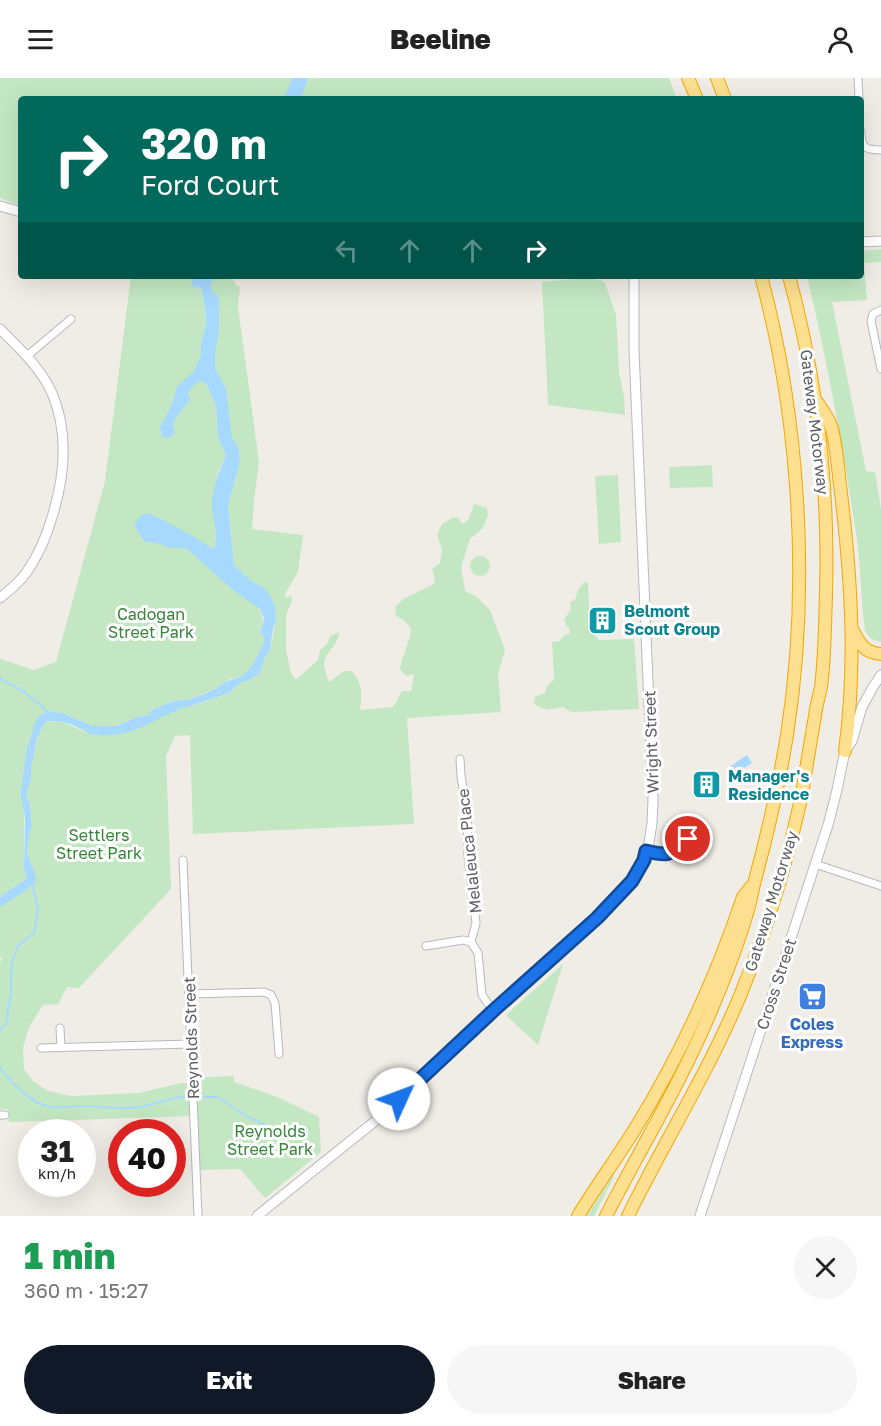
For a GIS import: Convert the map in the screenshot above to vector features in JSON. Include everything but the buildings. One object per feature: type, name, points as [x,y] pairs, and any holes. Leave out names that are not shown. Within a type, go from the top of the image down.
[{"type":"highway","points":[[688,78],[696,96]]},
{"type":"highway","points":[[717,78],[724,96]]},
{"type":"highway","name":"Gateway Motorway","points":[[606,1216],[701,1034],[744,924],[771,819],[787,734],[796,640],[797,515],[787,403],[775,337],[761,279]]},
{"type":"highway","name":"Gateway Motorway","points":[[628,1216],[722,1038],[755,957],[786,860],[821,688],[826,616],[826,517],[821,445],[800,320],[790,279]]},
{"type":"highway","points":[[814,399],[830,423],[836,452],[846,538],[852,630],[850,703],[845,751]]},
{"type":"highway","points":[[852,630],[863,648],[872,653],[881,654]]},
{"type":"highway","points":[[578,1216],[639,1123],[665,1075],[693,1022],[716,971],[743,897],[754,884]]},
{"type":"street","points":[[858,78],[859,96]]},
{"type":"street","points":[[864,145],[872,150],[881,150]]},
{"type":"street","points":[[0,206],[18,211]]},
{"type":"street","points":[[864,242],[881,241]]},
{"type":"street","name":"Wright Street","points":[[257,1216],[374,1122],[597,918],[632,881],[644,860],[652,823],[653,799],[634,350],[634,279]]},
{"type":"street","points":[[881,310],[873,314],[871,321],[881,369]]},
{"type":"street","points":[[27,356],[71,319]]},
{"type":"street","points":[[0,329],[36,366],[44,378],[58,410],[64,446],[57,501],[43,544],[26,573],[0,598]]},
{"type":"street","name":"Cross Street","points":[[700,1216],[815,864],[837,790],[845,751],[852,741],[862,707],[881,675]]},
{"type":"street","name":"Melaleuca Place","points":[[460,759],[476,922],[471,942]]},
{"type":"street","points":[[646,851],[664,856],[670,854],[688,839]]},
{"type":"street","name":"Reynolds Street","points":[[183,860],[198,1216]]},
{"type":"street","points":[[815,864],[881,886]]},
{"type":"street","points":[[426,946],[463,940],[471,942],[478,953],[482,995],[493,1011]]},
{"type":"street","points":[[189,994],[264,992],[272,995],[275,1003],[279,1054]]},
{"type":"street","points":[[60,1028],[61,1047]]},
{"type":"street","points":[[40,1048],[191,1044]]},
{"type":"green space","points":[[0,78],[669,78],[676,96],[18,96],[18,205],[0,198]]},
{"type":"green space","points":[[881,249],[881,262],[864,263],[864,251]]},
{"type":"green space","points":[[864,263],[867,300],[832,302],[866,471],[875,472],[881,509],[881,642],[871,639],[865,631],[852,507],[829,377],[808,280],[864,279]]},
{"type":"green space","name":"Cadogan Street Park","points":[[131,279],[191,279],[201,288],[206,324],[201,344],[201,356],[206,383],[216,406],[218,438],[226,455],[217,476],[217,543],[214,550],[262,614],[260,632],[264,637],[263,644],[253,664],[239,677],[230,679],[217,688],[187,700],[173,701],[154,709],[148,715],[116,726],[93,726],[63,713],[37,718],[21,798],[24,810],[24,869],[27,878],[0,897],[0,659],[34,670],[56,662],[105,481]]},
{"type":"green space","points":[[214,279],[233,279],[235,284],[240,287],[238,307],[259,462],[252,529],[303,535],[298,572],[284,598],[291,596],[292,601],[286,615],[286,650],[291,673],[296,680],[318,660],[320,650],[327,644],[330,636],[339,632],[337,641],[325,659],[325,670],[329,682],[344,671],[352,671],[361,689],[360,710],[393,707],[402,691],[411,691],[414,674],[406,676],[400,669],[411,629],[405,621],[396,616],[395,607],[403,599],[434,584],[432,569],[440,563],[442,550],[437,534],[442,524],[452,518],[458,518],[463,524],[468,520],[474,504],[487,508],[488,516],[482,529],[470,539],[461,567],[465,591],[477,597],[490,610],[505,650],[498,674],[501,712],[407,718],[414,824],[193,834],[190,735],[175,736],[166,756],[171,889],[79,988],[67,987],[58,1004],[43,1005],[29,1027],[23,1048],[24,1069],[33,1081],[48,1091],[71,1096],[139,1093],[181,1083],[192,1084],[206,1077],[234,1076],[234,1082],[275,1096],[319,1117],[321,1152],[265,1198],[240,1169],[196,1170],[194,1116],[18,1119],[18,1122],[9,1122],[8,1109],[0,1109],[0,963],[2,958],[0,957],[0,907],[26,889],[34,870],[27,854],[32,825],[30,804],[26,795],[37,738],[45,722],[61,722],[96,735],[111,733],[174,712],[182,707],[189,707],[229,693],[240,683],[259,674],[270,649],[276,621],[264,588],[250,580],[234,565],[228,506],[240,462],[239,449],[232,438],[226,388],[215,368],[213,292],[210,286]]},
{"type":"green space","points":[[593,279],[605,283],[616,315],[619,372],[625,415],[548,405],[542,282]]},
{"type":"green space","points":[[712,465],[713,487],[670,488],[669,467]]},
{"type":"green space","points":[[618,475],[621,542],[599,544],[595,476]]},
{"type":"green space","points":[[480,556],[487,559],[490,566],[487,573],[480,576],[473,573],[470,566],[473,559]]},
{"type":"green space","points":[[584,582],[588,583],[590,630],[599,640],[634,639],[639,709],[572,712],[564,707],[544,709],[534,703],[535,697],[545,693],[547,686],[554,679],[552,642],[560,641],[563,636],[569,634],[570,630],[564,620],[571,609],[570,602],[575,600]]},
{"type":"green space","points":[[563,964],[538,1045],[506,1015]]},
{"type":"green space","points":[[613,1176],[594,1216],[587,1216]]},
{"type":"water","points":[[292,78],[308,78],[302,96],[285,96]]},
{"type":"water","points":[[192,279],[214,279],[210,286],[219,297],[219,331],[215,368],[226,388],[232,437],[239,449],[240,462],[228,506],[234,565],[250,580],[264,588],[275,606],[276,621],[270,649],[259,674],[240,683],[229,693],[181,708],[132,731],[97,735],[66,723],[45,722],[37,738],[26,795],[30,804],[32,825],[27,854],[37,881],[0,907],[0,897],[27,878],[24,869],[25,820],[21,790],[27,748],[37,718],[49,711],[63,713],[93,726],[116,726],[148,715],[154,709],[173,701],[187,700],[204,694],[239,677],[253,664],[263,644],[264,637],[260,632],[264,618],[260,609],[233,590],[186,548],[171,548],[144,541],[134,525],[141,515],[148,513],[213,549],[215,544],[213,496],[226,455],[218,438],[216,406],[206,383],[198,381],[188,392],[190,400],[173,422],[174,432],[171,438],[162,437],[160,428],[177,387],[194,371],[201,356],[201,344],[206,324],[205,308],[201,288],[192,286]]},
{"type":"water","points":[[747,755],[752,763],[737,773],[731,766]]},
{"type":"waterway","points":[[0,679],[26,693],[48,713]]},
{"type":"waterway","points":[[0,1030],[6,1024],[11,993],[12,962],[18,946],[34,933],[38,910],[32,884]]},
{"type":"waterway","points":[[0,1067],[22,1092],[36,1102],[51,1107],[133,1108],[190,1096]]},
{"type":"waterway","points":[[195,1097],[217,1097],[250,1118],[296,1139]]},
{"type":"place","name":"Belmont Scout Group","points":[[603,620]]},
{"type":"place","name":"Manager's Residence","points":[[707,785]]},
{"type":"place","name":"Coles Express","points":[[812,996]]},
{"type":"route","points":[[399,1099],[618,897],[632,881],[644,860],[646,851],[664,856],[670,854],[688,839]]},
{"type":"park label","name":"Settlers Street Park","points":[[99,844]]},
{"type":"park label","name":"Reynolds Street Park","points":[[270,1140]]}]
